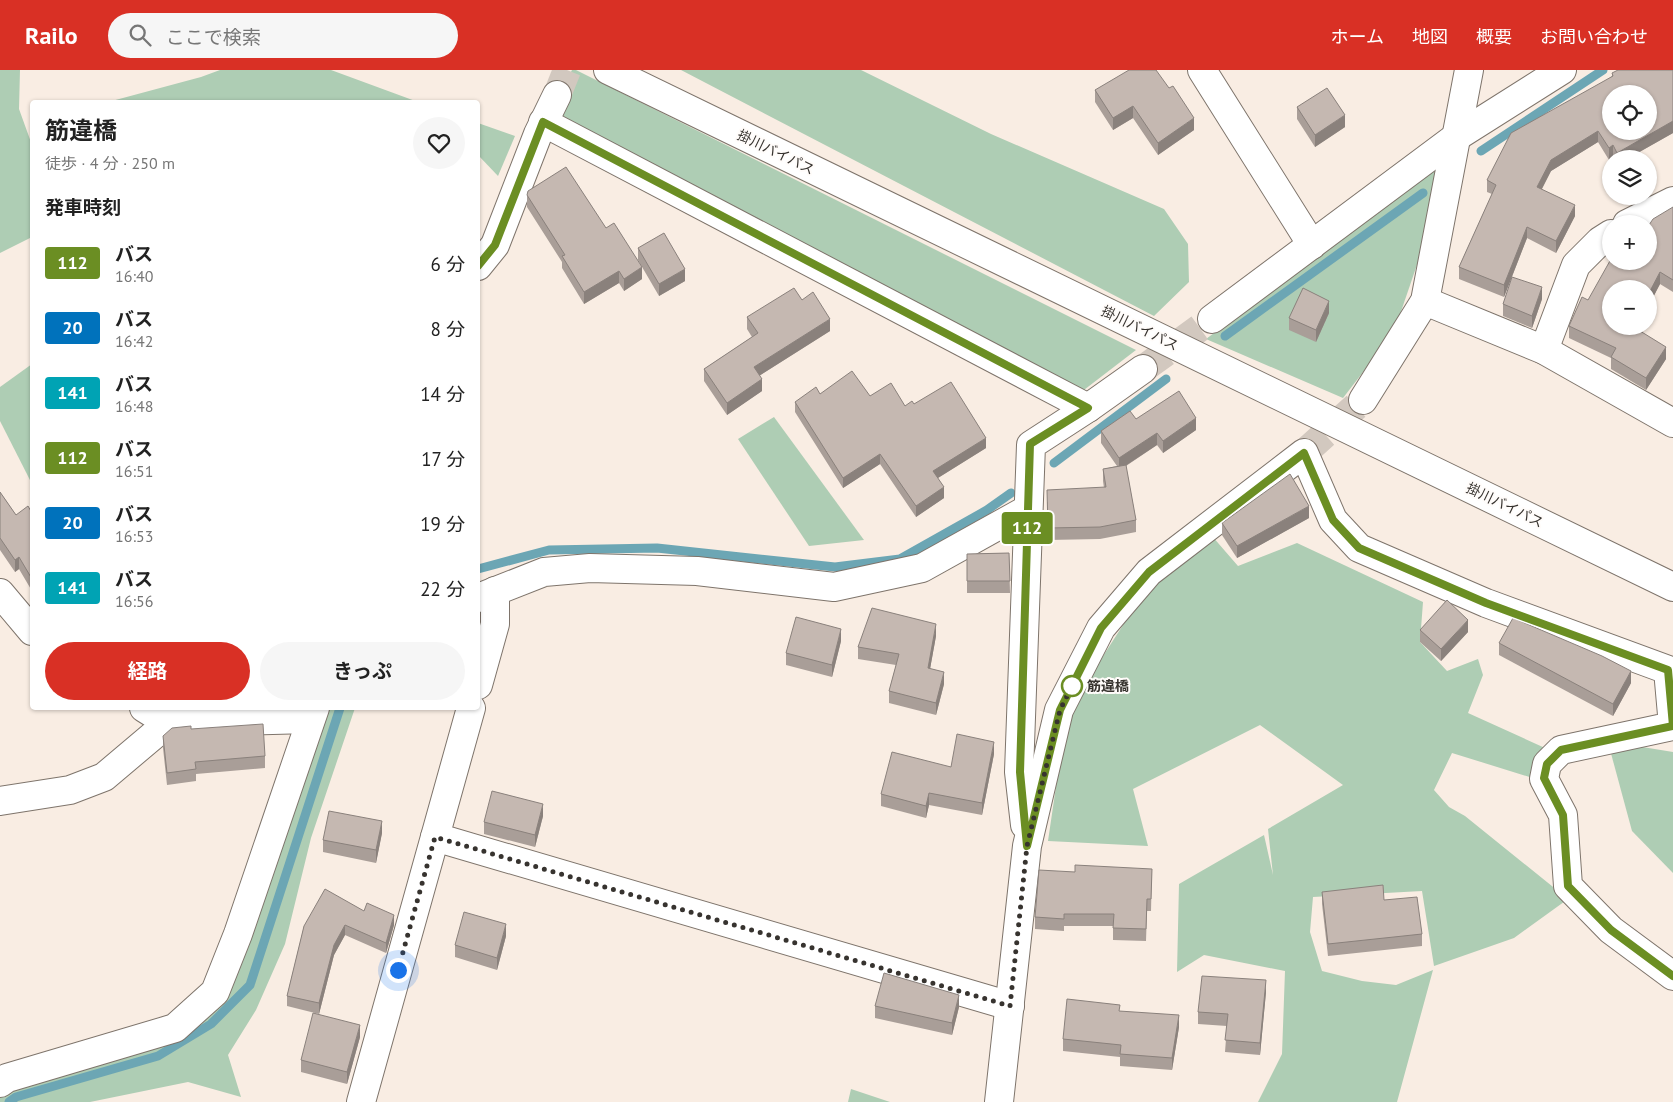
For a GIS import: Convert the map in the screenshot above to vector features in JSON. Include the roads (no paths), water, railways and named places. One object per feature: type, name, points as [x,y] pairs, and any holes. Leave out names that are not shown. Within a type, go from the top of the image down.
[{"type":"main road","name":"掛川バイパス","points":[[608,70],[1673,587]]},
{"type":"main road","points":[[1202,70],[1312,245]]},
{"type":"main road","points":[[1363,400],[1425,301],[1469,70]]},
{"type":"main road","points":[[1212,319],[1456,137],[1562,70]]},
{"type":"main road","points":[[480,264],[495,245],[543,122],[557,95]]},
{"type":"main road","points":[[543,122],[1088,408]]},
{"type":"main road","points":[[1645,215],[1673,201]]},
{"type":"main road","points":[[1544,350],[1576,265],[1602,240]]},
{"type":"main road","points":[[1425,301],[1544,350],[1673,423]]},
{"type":"main road","points":[[1027,846],[1020,772],[1030,444],[1088,408],[1143,369]]},
{"type":"main road","points":[[1006,1098],[1010,1006],[1027,846],[1060,710],[1101,628],[1149,572],[1304,453],[1333,520],[1359,548],[1486,603],[1668,670],[1673,726],[1561,750],[1547,764],[1544,778],[1563,815],[1568,886],[1611,930],[1673,976]]},
{"type":"main road","points":[[480,677],[494,624],[486,594],[544,572],[590,568],[697,571],[834,587],[922,568],[1028,509]]},
{"type":"main road","points":[[0,593],[30,629]]},
{"type":"main road","points":[[0,1083],[50,1064],[175,1028],[215,992],[238,934],[312,713],[168,723],[147,710]]},
{"type":"main road","points":[[361,1102],[470,710]]},
{"type":"main road","points":[[0,800],[70,790],[104,777],[168,723]]},
{"type":"main road","points":[[435,837],[1010,1006]]},
{"type":"waterway","points":[[1481,151],[1603,70]]},
{"type":"waterway","points":[[1225,336],[1423,193]]},
{"type":"waterway","points":[[1054,463],[1166,379]]},
{"type":"waterway","points":[[480,568],[549,550],[657,548],[835,567],[900,559],[987,510],[1011,493]]},
{"type":"waterway","points":[[9,1102],[16,1097],[158,1056],[211,1024],[250,985],[339,710]]},
{"type":"tunnel","points":[[557,95],[567,70]]},
{"type":"tunnel","points":[[1143,369],[1212,319]]},
{"type":"tunnel","points":[[1304,453],[1363,400]]},
{"type":"place","name":"筋違橋","points":[[1072,686]]}]
